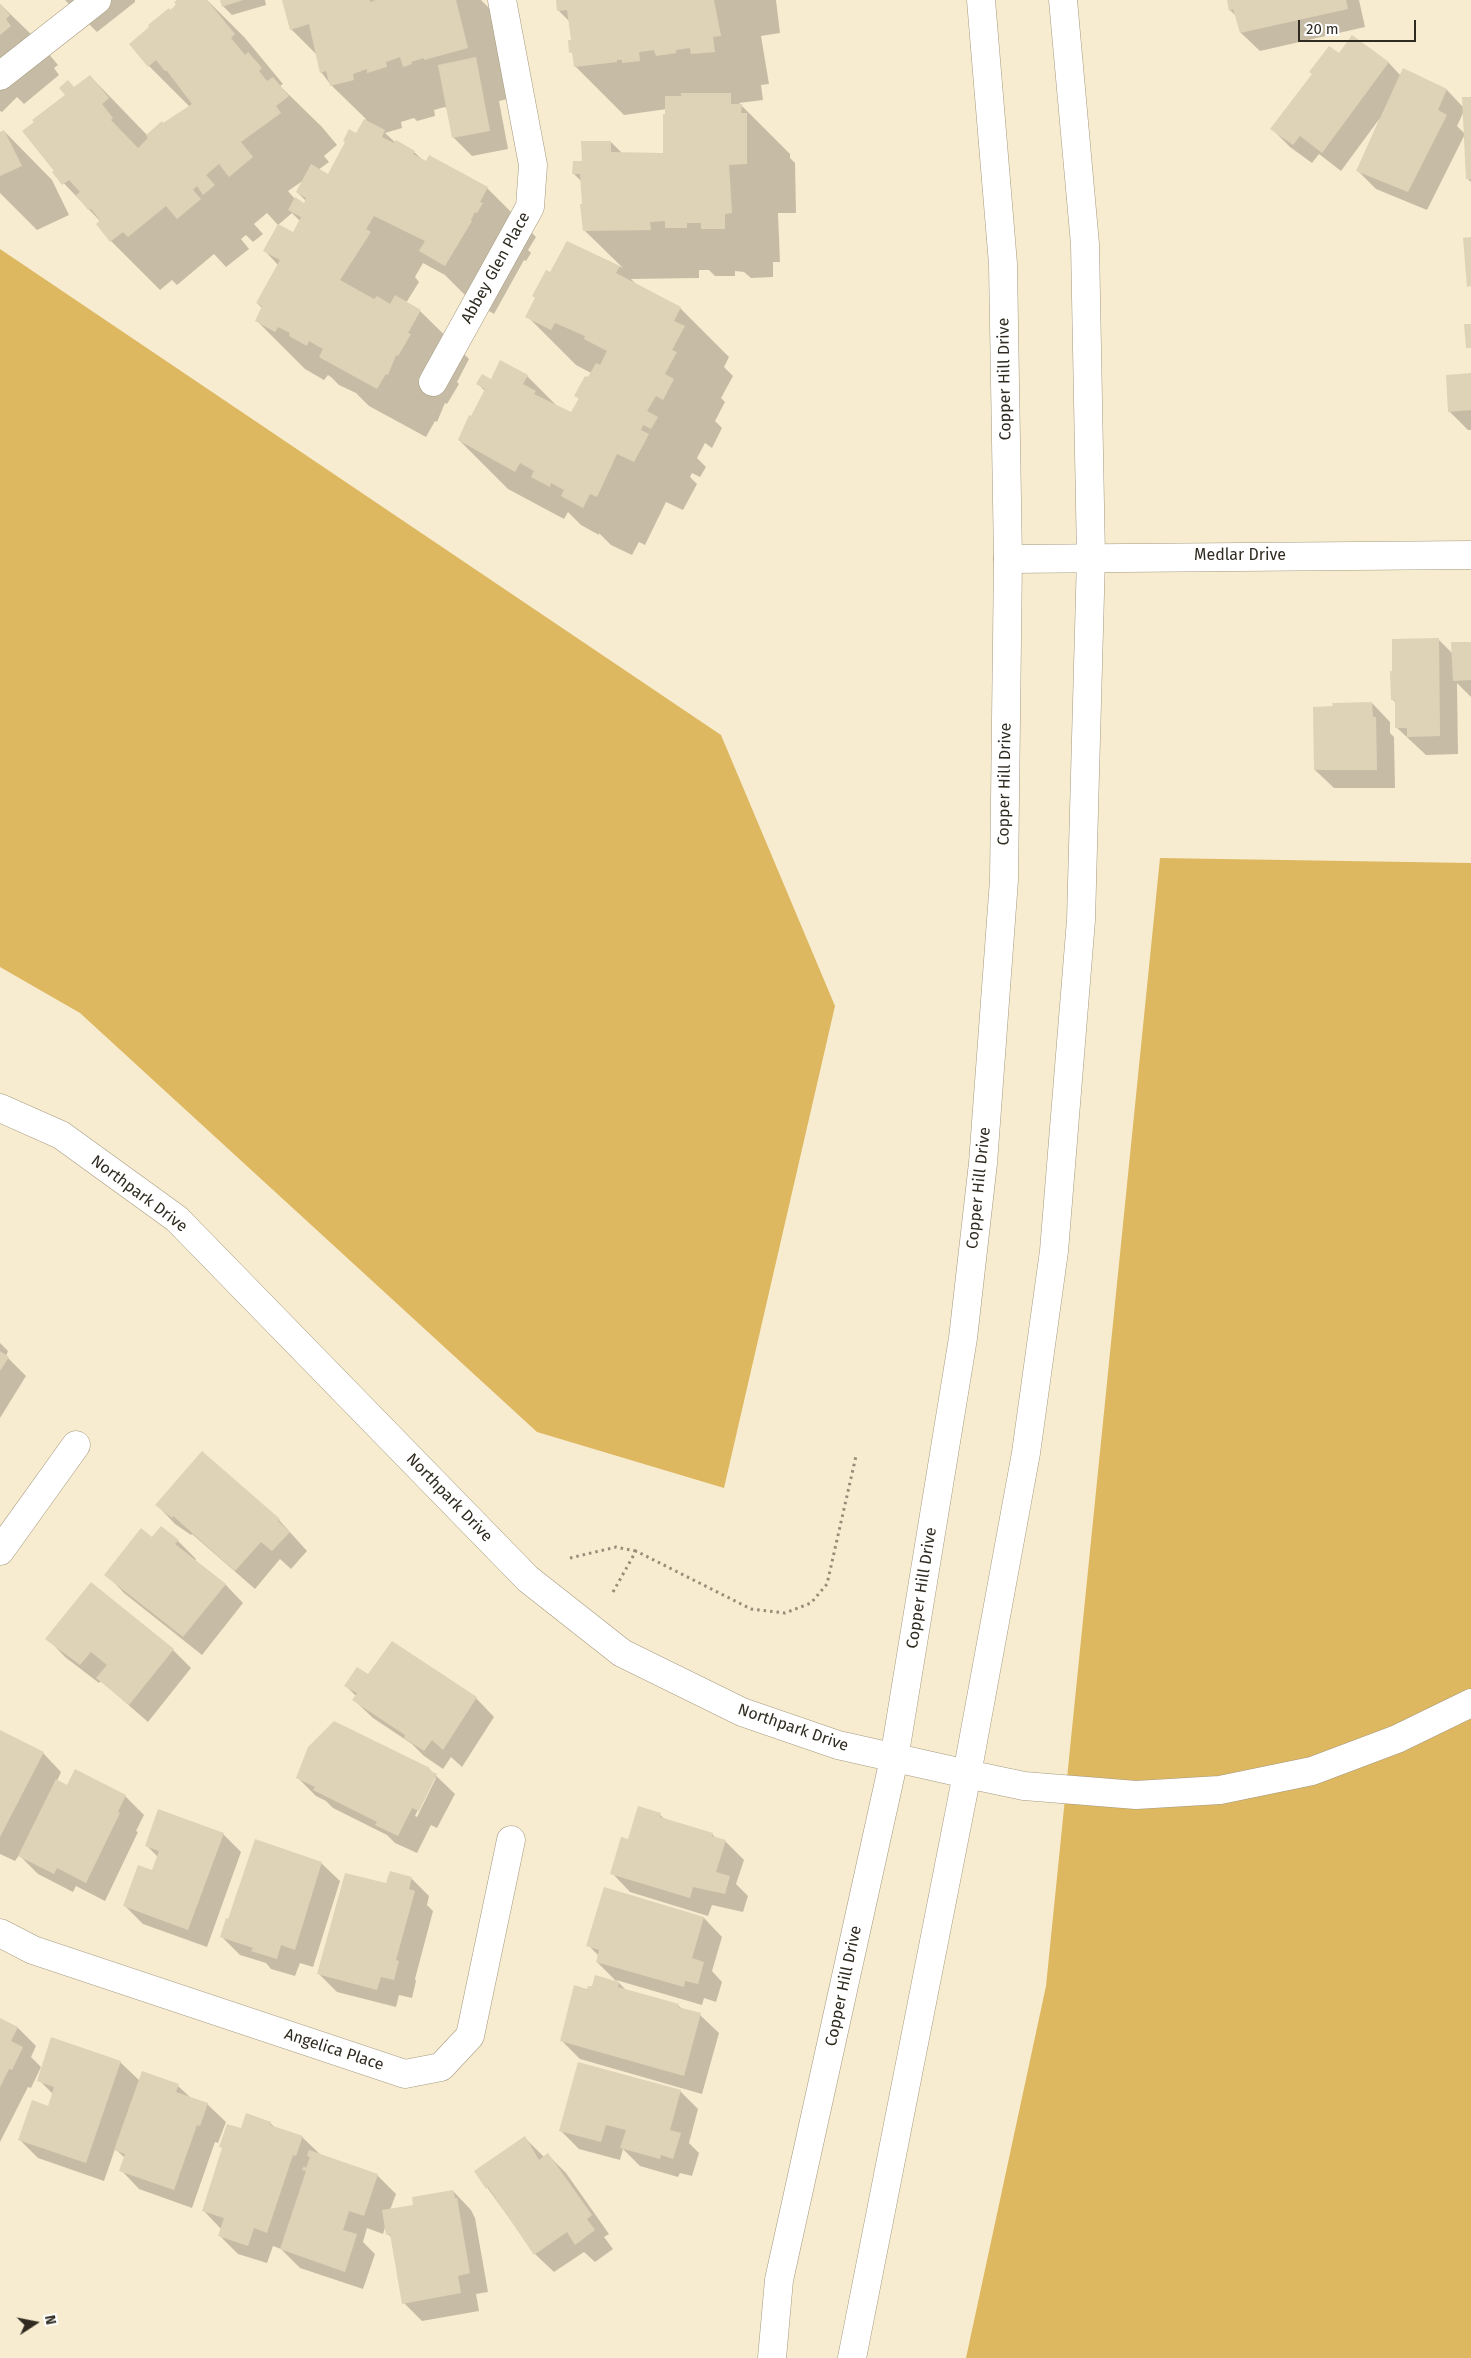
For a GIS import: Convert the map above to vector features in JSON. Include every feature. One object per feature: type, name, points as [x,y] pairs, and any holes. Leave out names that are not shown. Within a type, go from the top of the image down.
[{"type":"main road","points":[[0,76],[97,0]]},
{"type":"main road","name":"Abbey Glen Place","points":[[432,382],[530,207],[532,165],[502,0]]},
{"type":"main road","name":"Copper Hill Drive","points":[[772,2358],[779,2280],[894,1759],[963,1338],[983,1163],[1004,880],[1008,559],[1003,264],[981,0]]},
{"type":"main road","points":[[852,2358],[967,1774],[1026,1453],[1054,1251],[1081,920],[1091,557],[1084,244],[1063,0]]},
{"type":"main road","name":"Medlar Drive","points":[[1008,559],[1471,555]]},
{"type":"main road","name":"Northpark Drive","points":[[0,1108],[61,1135],[177,1219],[528,1580],[622,1653],[742,1712],[838,1745],[894,1759],[1024,1786],[1136,1794],[1220,1790],[1312,1771],[1397,1739],[1471,1703]]},
{"type":"main road","points":[[0,1551],[76,1445]]},
{"type":"main road","name":"Angelica Place","points":[[0,1933],[33,1950],[404,2074],[441,2067],[470,2036],[511,1840]]},
{"type":"path","points":[[570,1558],[616,1547],[636,1551],[751,1609],[785,1613],[811,1603],[827,1584],[856,1456]]},
{"type":"path","points":[[613,1592],[636,1551]]},
{"type":"shaded area","points":[[0,249],[721,735],[835,1006],[724,1488],[537,1432],[80,1013],[0,967]]},
{"type":"shaded area","points":[[1160,858],[1471,863],[1471,2358],[966,2358],[1046,1986]]},
{"type":"building","points":[[177,0],[207,0],[235,34],[231,38],[245,55],[248,52],[262,68],[259,71],[267,81],[273,77],[289,96],[276,106],[281,113],[241,142],[253,157],[229,177],[219,164],[206,175],[215,185],[203,195],[197,186],[193,190],[201,199],[177,219],[166,206],[128,237],[123,232],[110,242],[96,224],[100,220],[91,209],[88,210],[76,195],[80,192],[69,180],[62,185],[52,172],[54,171],[22,131],[34,122],[32,120],[65,95],[59,88],[68,80],[74,87],[90,75],[109,98],[102,104],[113,118],[111,120],[138,148],[148,138],[146,135],[162,121],[163,123],[192,104],[167,71],[156,60],[148,67],[129,44],[149,27],[148,25],[169,8],[170,10],[176,5],[174,2]]},
{"type":"building","points":[[220,0],[243,0],[222,7]]},
{"type":"building","points":[[282,0],[370,0],[370,2],[376,0],[456,0],[468,48],[424,60],[424,58],[403,67],[400,57],[386,62],[387,67],[367,73],[367,69],[353,74],[354,80],[330,86],[326,71],[320,73],[309,24],[290,30]]},
{"type":"building","points":[[556,0],[714,0],[721,36],[713,37],[715,52],[691,54],[690,48],[676,50],[676,53],[656,56],[654,50],[639,52],[640,61],[622,63],[622,60],[617,60],[617,62],[574,67],[572,52],[569,53],[568,40],[571,40],[567,10],[557,11]]},
{"type":"building","points":[[1227,0],[1346,0],[1348,9],[1240,33],[1233,9],[1229,11]]},
{"type":"building","points":[[0,4],[10,15],[6,19],[11,26],[0,35]]},
{"type":"building","points":[[1352,35],[1389,62],[1322,153],[1300,136],[1293,145],[1270,129],[1312,74],[1309,72],[1329,46],[1339,53]]},
{"type":"building","points":[[476,57],[490,131],[452,138],[438,65]]},
{"type":"building","points":[[1403,68],[1447,89],[1438,110],[1447,115],[1408,192],[1356,171]]},
{"type":"building","points":[[681,93],[731,93],[731,104],[742,104],[741,113],[747,113],[747,164],[729,165],[732,213],[725,214],[725,229],[701,229],[701,223],[687,223],[687,228],[665,228],[665,221],[650,222],[651,230],[583,231],[580,204],[582,204],[580,174],[572,174],[573,161],[582,161],[581,141],[611,141],[611,152],[663,153],[665,96],[681,96]]},
{"type":"building","points":[[1462,97],[1471,97],[1471,179],[1466,179]]},
{"type":"building","points":[[364,119],[385,130],[382,137],[394,143],[396,140],[415,151],[413,154],[426,161],[429,155],[488,187],[480,202],[483,203],[477,213],[475,212],[472,221],[445,266],[419,251],[425,241],[374,216],[366,229],[371,232],[340,280],[374,299],[377,296],[390,304],[395,295],[421,310],[408,333],[411,334],[398,356],[396,355],[388,375],[386,374],[377,389],[319,357],[323,349],[309,341],[307,346],[289,336],[290,333],[278,327],[275,332],[255,321],[262,306],[256,303],[280,260],[263,251],[278,224],[293,232],[301,217],[288,210],[295,197],[304,203],[306,198],[296,192],[311,164],[328,174],[345,142],[343,141],[349,129],[356,133]]},
{"type":"building","points":[[4,130],[22,166],[0,176],[0,132]]},
{"type":"building","points":[[1471,237],[1471,286],[1467,287],[1463,238]]},
{"type":"building","points":[[567,241],[620,266],[616,273],[681,307],[674,321],[685,326],[672,350],[677,352],[665,374],[674,379],[663,400],[656,396],[647,411],[658,417],[651,429],[643,425],[641,430],[649,434],[634,462],[617,454],[597,497],[590,494],[583,508],[561,496],[564,490],[551,483],[550,487],[531,477],[534,471],[520,463],[515,472],[458,440],[469,415],[471,416],[485,389],[476,384],[482,374],[491,379],[500,360],[528,375],[523,384],[536,391],[534,394],[571,412],[579,398],[574,396],[585,376],[588,377],[596,363],[600,365],[607,351],[584,339],[585,336],[555,323],[551,330],[525,317],[535,298],[532,296],[546,270],[550,272]]},
{"type":"building","points":[[1464,324],[1471,324],[1471,348],[1466,348]]},
{"type":"building","points":[[1471,373],[1471,410],[1448,412],[1446,375]]},
{"type":"building","points":[[1439,638],[1440,736],[1407,737],[1407,728],[1395,728],[1395,700],[1391,700],[1390,671],[1392,671],[1392,639]]},
{"type":"building","points":[[1451,642],[1471,642],[1471,680],[1453,681]]},
{"type":"building","points":[[1372,702],[1373,717],[1376,717],[1377,770],[1314,770],[1313,707],[1333,706],[1332,703]]},
{"type":"building","points":[[0,1351],[9,1357],[0,1371]]},
{"type":"building","points":[[202,1451],[280,1519],[278,1521],[290,1532],[272,1551],[261,1542],[235,1571],[173,1516],[172,1518],[155,1505]]},
{"type":"building","points":[[161,1526],[179,1540],[175,1544],[226,1584],[183,1637],[104,1575],[141,1528],[152,1537]]},
{"type":"building","points":[[91,1582],[174,1649],[129,1705],[96,1678],[107,1665],[91,1652],[80,1665],[45,1639]]},
{"type":"building","points":[[392,1641],[477,1697],[443,1750],[432,1740],[424,1751],[404,1738],[405,1735],[352,1700],[357,1693],[344,1686],[357,1667],[368,1674]]},
{"type":"building","points":[[334,1721],[430,1768],[429,1770],[437,1774],[419,1811],[412,1808],[398,1836],[375,1825],[377,1822],[313,1790],[315,1787],[296,1778],[308,1747]]},
{"type":"building","points":[[0,1730],[44,1752],[0,1837]]},
{"type":"building","points":[[75,1769],[126,1795],[118,1812],[120,1813],[86,1883],[57,1868],[54,1874],[18,1856],[56,1779],[67,1785]]},
{"type":"building","points":[[638,1806],[661,1813],[660,1817],[713,1833],[712,1836],[726,1840],[716,1872],[730,1876],[725,1894],[693,1887],[690,1898],[610,1874],[621,1837],[628,1839]]},
{"type":"building","points":[[158,1809],[224,1833],[188,1930],[123,1906],[138,1865],[152,1870],[159,1851],[145,1846]]},
{"type":"building","points":[[255,1839],[322,1862],[295,1950],[281,1945],[277,1959],[251,1951],[253,1948],[220,1937]]},
{"type":"building","points":[[390,1871],[412,1877],[409,1889],[415,1891],[396,1960],[399,1961],[394,1980],[381,1977],[377,1990],[317,1974],[345,1873],[386,1883]]},
{"type":"building","points":[[604,1887],[704,1917],[692,1958],[704,1962],[698,1984],[685,1981],[684,1987],[596,1962],[599,1950],[586,1946]]},
{"type":"building","points":[[595,1975],[619,1982],[618,1987],[679,2004],[678,2007],[701,2013],[684,2076],[560,2041],[574,1985],[587,1989],[588,1986],[592,1986]]},
{"type":"building","points":[[0,2018],[18,2027],[11,2041],[23,2047],[12,2070],[9,2069],[0,2087]]},
{"type":"building","points":[[51,2037],[121,2061],[86,2163],[18,2140],[32,2100],[48,2106],[54,2087],[37,2081]]},
{"type":"building","points":[[578,2062],[681,2090],[670,2130],[681,2133],[673,2159],[661,2155],[660,2159],[620,2148],[626,2130],[606,2125],[601,2142],[559,2131]]},
{"type":"building","points":[[142,2071],[179,2084],[176,2092],[208,2103],[200,2126],[197,2125],[174,2190],[119,2171],[125,2154],[114,2150]]},
{"type":"building","points":[[246,2113],[271,2122],[270,2125],[303,2136],[296,2156],[293,2155],[267,2233],[254,2228],[248,2246],[218,2236],[224,2218],[202,2211],[222,2148],[219,2147],[227,2124],[241,2128]]},
{"type":"building","points":[[525,2136],[539,2160],[548,2153],[592,2215],[587,2219],[595,2230],[575,2245],[567,2232],[534,2255],[488,2187],[486,2189],[474,2171]]},
{"type":"building","points":[[309,2150],[378,2174],[364,2216],[349,2211],[343,2230],[357,2234],[345,2272],[280,2249],[306,2171],[302,2170],[304,2166],[306,2168],[310,2157],[307,2156]]},
{"type":"building","points":[[453,2190],[455,2198],[457,2198],[470,2273],[458,2276],[461,2293],[402,2304],[390,2234],[386,2235],[382,2210],[413,2205],[412,2197]]}]
